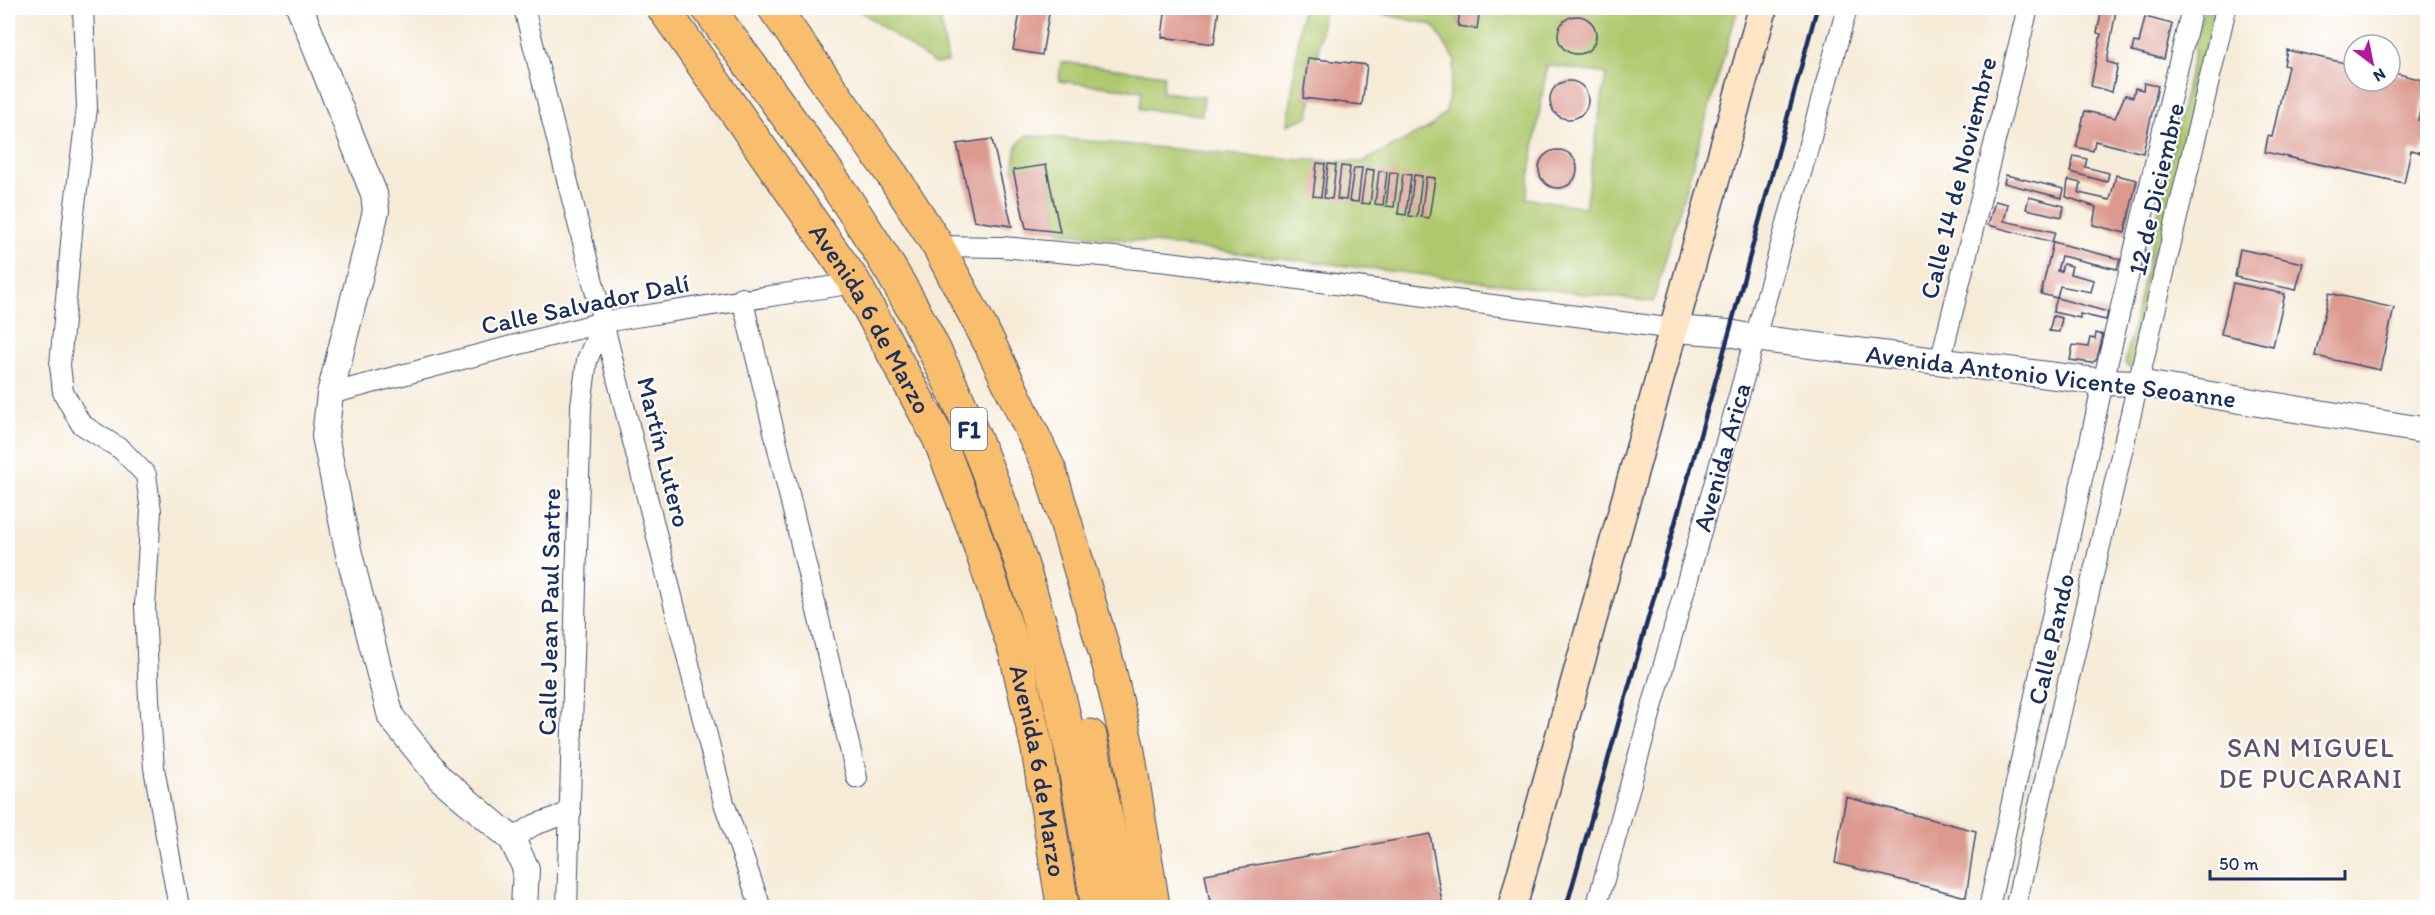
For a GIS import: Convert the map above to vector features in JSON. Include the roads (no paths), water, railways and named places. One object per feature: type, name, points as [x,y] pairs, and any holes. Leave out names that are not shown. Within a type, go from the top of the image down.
[{"type":"highway","name":"Avenida 6 de Marzo","points":[[708,8],[802,136],[903,292],[954,395],[1001,504],[1045,640],[1066,726],[1098,908]]},
{"type":"highway","name":"F1","points":[[734,8],[818,124],[862,191],[926,295],[970,376],[1025,503],[1068,639],[1095,759],[1124,908]]},
{"type":"main road","name":"Avenida 6 de Marzo","points":[[663,8],[855,283],[939,439],[973,527],[1015,652],[1037,747],[1063,908]]},
{"type":"main road","points":[[774,8],[938,246],[990,344],[1050,470],[1109,667],[1128,748],[1154,908]]},
{"type":"main road","points":[[1512,908],[1763,8]]},
{"type":"street","points":[[83,8],[87,108],[73,221],[60,365],[63,392],[69,406],[81,423],[122,450],[146,475],[151,511],[145,606],[152,745],[179,908]]},
{"type":"street","points":[[300,8],[374,194],[376,211],[330,394],[325,436],[348,550],[391,717],[440,778],[512,839],[526,869],[524,908]]},
{"type":"street","name":"Martín Lutero","points":[[524,8],[724,803],[761,908]]},
{"type":"street","name":"Avenida Arica","points":[[1596,908],[1847,8]]},
{"type":"street","name":"Calle 14 de Noviembre","points":[[1940,362],[2028,8]]},
{"type":"street","name":"12 de Diciembre","points":[[2103,382],[2192,8]]},
{"type":"street","name":"12 de Diciembre","points":[[2138,383],[2226,8]]},
{"type":"street","points":[[938,246],[1002,247],[1169,262],[1674,329]]},
{"type":"street","name":"Calle Salvador Dalí","points":[[330,394],[603,322],[742,298],[855,283]]},
{"type":"street","points":[[742,298],[857,778]]},
{"type":"street","name":"Calle Jean Paul Sartre","points":[[567,908],[581,406],[587,360],[603,322]]},
{"type":"street","name":"Avenida Antonio Vicente Seoanne","points":[[1674,329],[1729,333],[2103,382],[2138,383],[2427,431]]},
{"type":"street","name":"Calle Pando","points":[[1989,908],[2103,382]]},
{"type":"street","name":"Calle Pando","points":[[2015,908],[2138,383]]},
{"type":"street","points":[[512,839],[534,825],[571,812]]},
{"type":"railway","points":[[1566,908],[1729,333],[1817,8]]},
{"type":"district","name":"SAN MIGUEL DE PUCARANI","points":[[2311,762]]}]
